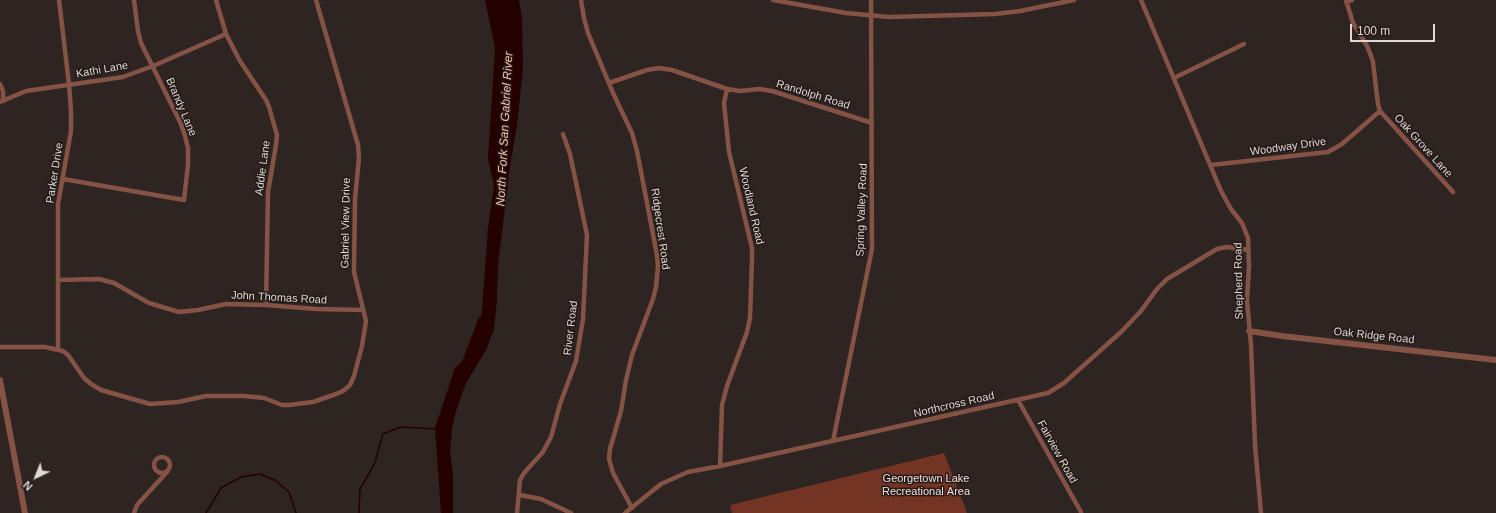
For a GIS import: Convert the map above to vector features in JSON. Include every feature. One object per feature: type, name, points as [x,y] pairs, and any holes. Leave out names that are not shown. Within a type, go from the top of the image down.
[{"type":"street","name":"Parker Drive","points":[[58,349],[58,204],[71,131],[69,84],[59,0]]},
{"type":"street","name":"Brandy Lane","points":[[63,179],[184,200],[188,165],[188,148],[185,136],[181,124],[141,43],[134,0]]},
{"type":"street","name":"Addie Lane","points":[[216,0],[226,34],[240,61],[266,100],[272,114],[276,135],[276,145],[268,192],[266,305]]},
{"type":"street","name":"Gabriel View Drive","points":[[58,349],[68,355],[84,378],[101,390],[150,404],[178,402],[206,396],[244,396],[264,398],[282,404],[294,404],[313,402],[338,394],[350,385],[362,346],[366,321],[354,272],[354,199],[359,158],[358,145],[316,0]]},
{"type":"street","name":"Ridgecrest Road","points":[[581,0],[588,33],[638,151],[656,246],[658,266],[655,292],[632,355],[621,411],[610,450],[613,473],[632,508]]},
{"type":"street","points":[[774,0],[846,14],[896,17],[995,14],[1020,11],[1074,0]]},
{"type":"street","name":"Spring Valley Road","points":[[833,441],[872,249],[871,0]]},
{"type":"street","name":"Shepherd Road","points":[[1141,0],[1226,200],[1246,230],[1248,238],[1247,300],[1251,345],[1255,445],[1262,513]]},
{"type":"street","points":[[1352,0],[1346,1],[1353,23],[1364,39],[1373,62],[1380,111]]},
{"type":"street","name":"Kathi Lane","points":[[1,100],[26,91],[69,84],[123,78],[226,34]]},
{"type":"street","points":[[1174,78],[1244,44]]},
{"type":"street","name":"Randolph Road","points":[[609,83],[647,70],[659,68],[672,70],[727,89],[740,91],[759,89],[772,91],[872,123]]},
{"type":"street","points":[[0,84],[3,91],[1,100]]},
{"type":"street","name":"Woodland Road","points":[[720,466],[722,405],[727,386],[747,332],[750,318],[752,257],[750,240],[729,152],[724,103],[727,89]]},
{"type":"street","name":"Woodway Drive","points":[[1211,165],[1328,152],[1342,144],[1380,111]]},
{"type":"street","name":"Oak Grove Lane","points":[[1380,111],[1453,192]]},
{"type":"street","name":"River Road","points":[[517,513],[520,495],[520,480],[524,473],[543,452],[551,437],[560,404],[576,361],[583,319],[587,235],[570,154],[563,134]]},
{"type":"street","name":"Northcross Road","points":[[625,513],[661,484],[676,476],[688,472],[1048,393],[1064,383],[1132,322],[1160,286],[1175,274],[1220,248],[1235,247],[1248,250]]},
{"type":"street","name":"John Thomas Road","points":[[58,280],[99,279],[114,283],[149,303],[179,312],[188,312],[226,304],[266,305],[316,310],[363,310]]},
{"type":"street","name":"Oak Ridge Road","points":[[1249,331],[1496,360]]},
{"type":"street","points":[[0,347],[45,347],[58,349]]},
{"type":"street","points":[[0,380],[25,513]]},
{"type":"street","name":"Fairview Road","points":[[1018,400],[1081,512]]},
{"type":"street","points":[[134,513],[137,505],[166,472]]},
{"type":"street","points":[[520,495],[540,499],[571,513]]},
{"type":"green space","name":"Georgetown Lake Recreational Area","points":[[944,453],[967,513],[732,513],[730,505]]},
{"type":"water","points":[[485,0],[519,0],[522,18],[523,69],[498,265],[494,329],[486,350],[466,383],[456,411],[452,429],[450,451],[453,473],[453,513],[441,513],[435,428],[455,368],[466,357],[477,341],[482,310],[488,228],[494,185],[488,159],[495,48]]},
{"type":"waterway","name":"North Fork San Gabriel River","points":[[468,360],[483,321]]},
{"type":"waterway","points":[[359,513],[360,489],[374,465],[383,434],[400,427],[437,429]]},
{"type":"waterway","points":[[206,513],[221,488],[241,477],[260,474],[276,481],[289,492],[296,513]]}]
